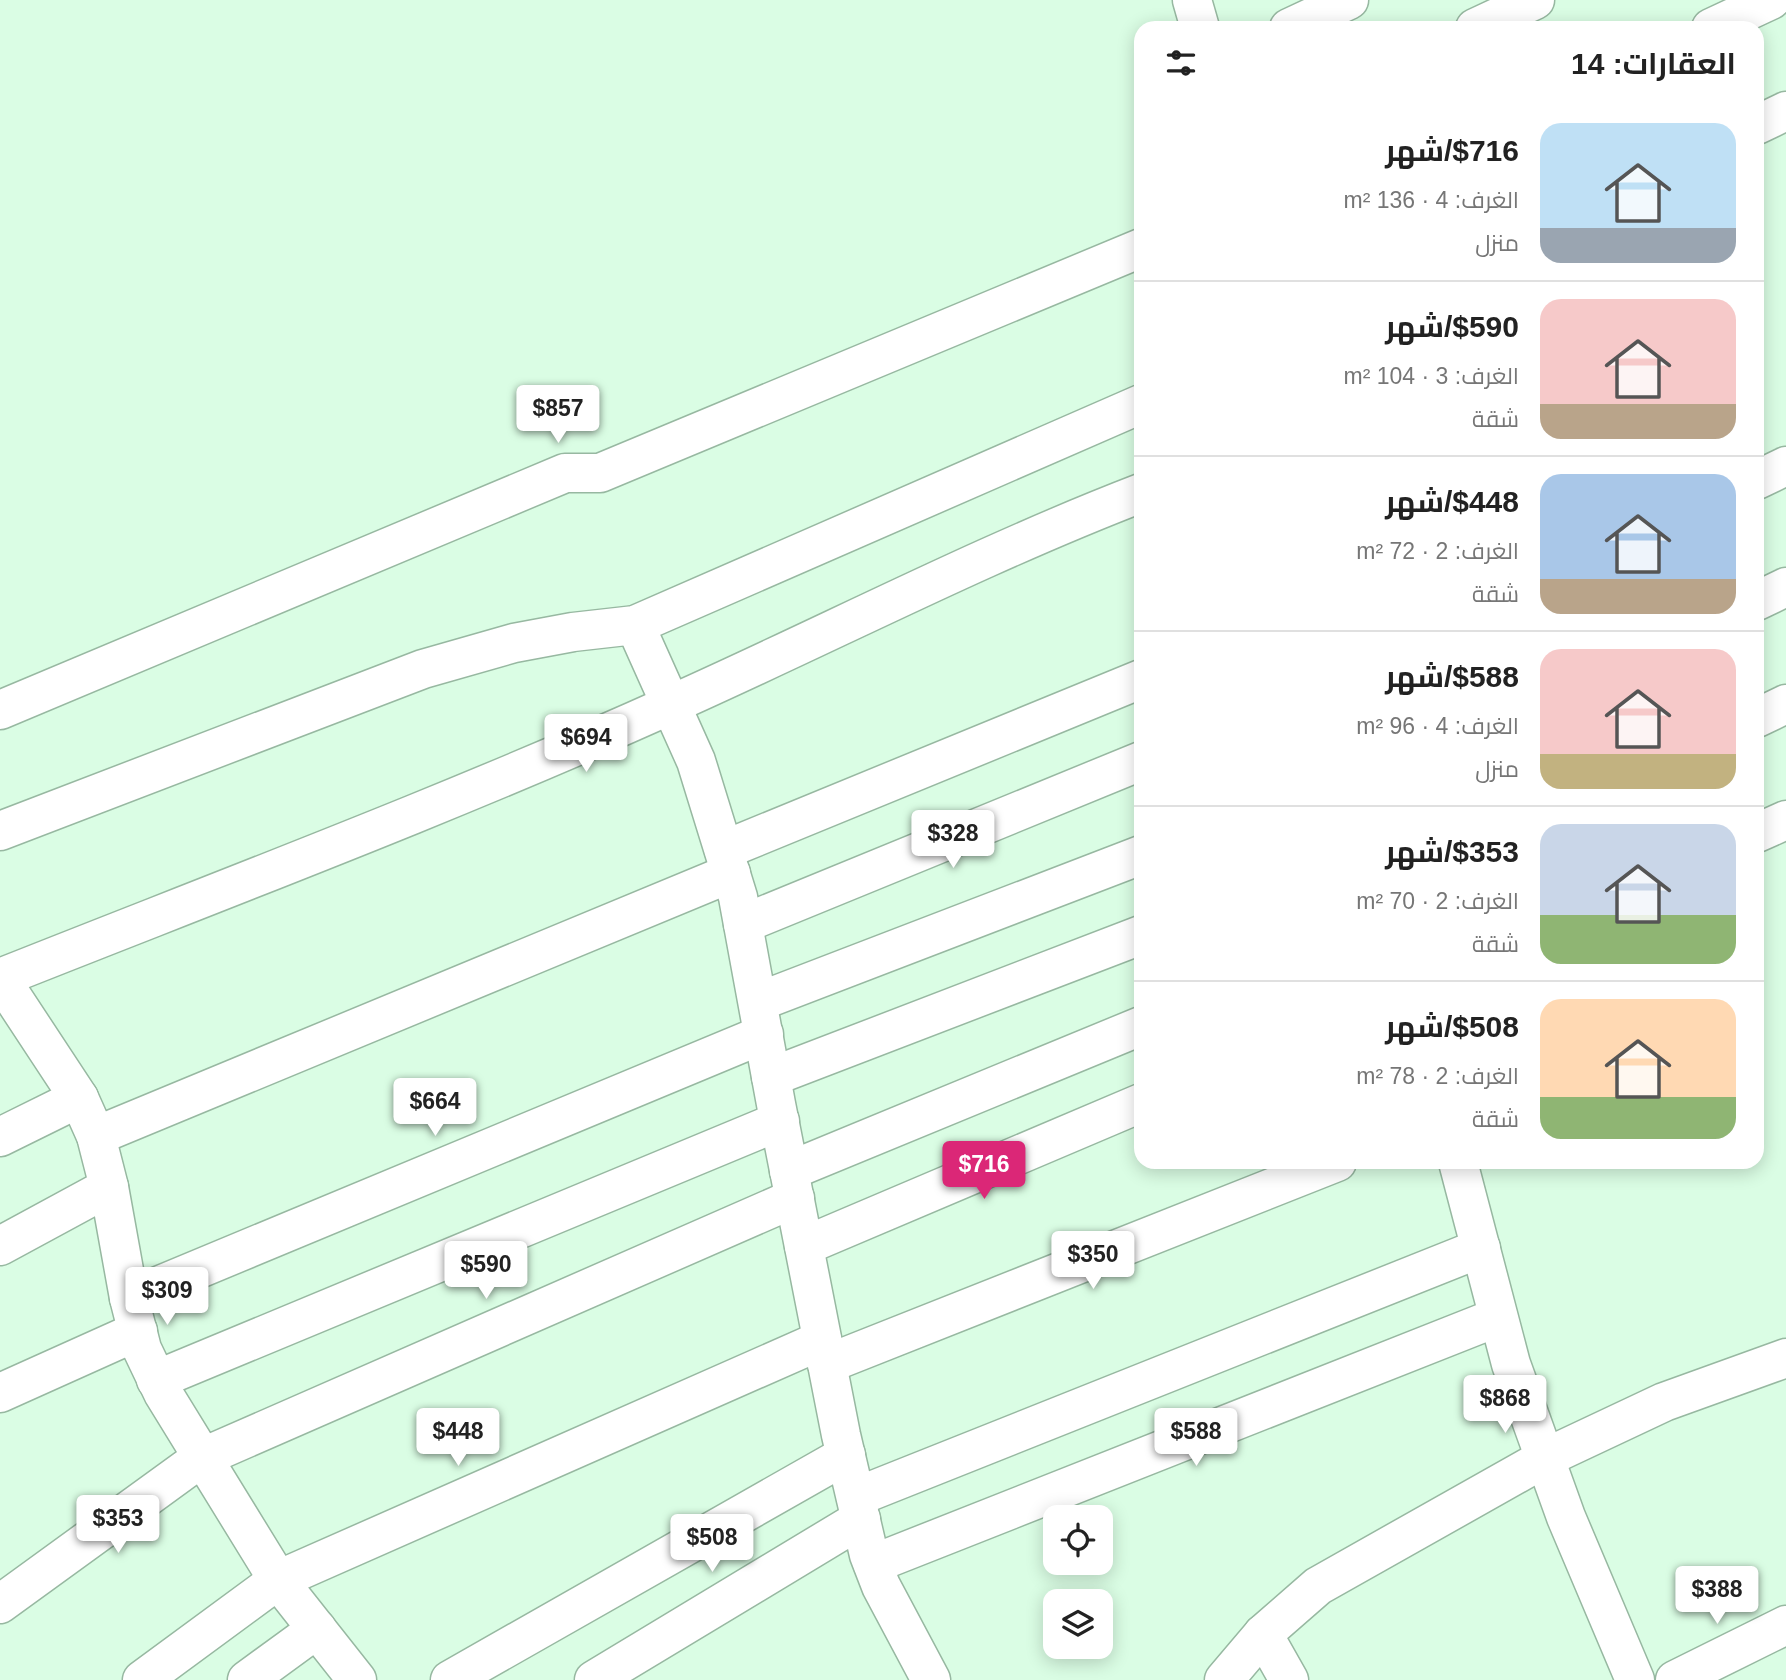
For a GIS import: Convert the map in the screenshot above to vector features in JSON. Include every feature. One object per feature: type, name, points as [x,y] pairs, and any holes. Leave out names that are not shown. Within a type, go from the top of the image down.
[{"type":"street","points":[[1192,0],[1198,21]]},
{"type":"street","points":[[1304,21],[1349,0]]},
{"type":"street","points":[[1490,21],[1535,0]]},
{"type":"street","points":[[1726,21],[1771,0]]},
{"type":"street","points":[[1764,122],[1786,111]]},
{"type":"street","points":[[0,710],[565,473],[600,473],[1134,251]]},
{"type":"street","points":[[0,831],[423,669],[514,643],[573,632],[635,625],[1134,407]]},
{"type":"street","points":[[1764,477],[1786,466]]},
{"type":"street","points":[[357,1680],[278,1580],[201,1458],[156,1380],[142,1349],[133,1315],[109,1187],[96,1136],[79,1098],[0,978],[474,790],[671,705],[1000,551],[1134,496]]},
{"type":"street","points":[[1764,598],[1786,587]]},
{"type":"street","points":[[635,625],[696,761],[727,861],[743,923],[792,1185],[858,1508],[881,1586],[931,1680]]},
{"type":"street","points":[[96,1136],[1134,682]]},
{"type":"street","points":[[1764,715],[1786,704]]},
{"type":"street","points":[[743,923],[1134,764]]},
{"type":"street","points":[[0,1393],[133,1315],[761,1018],[1134,858]]},
{"type":"street","points":[[771,1077],[1134,938]]},
{"type":"street","points":[[0,1604],[201,1458],[1134,1029]]},
{"type":"street","points":[[0,1137],[79,1098]]},
{"type":"street","points":[[804,1245],[1134,1106]]},
{"type":"street","points":[[156,1380],[780,1121]]},
{"type":"street","points":[[142,1680],[278,1580],[825,1352],[1318,1169]]},
{"type":"street","points":[[1460,1169],[1511,1364],[1566,1517],[1633,1679]]},
{"type":"street","points":[[0,1246],[109,1187]]},
{"type":"street","points":[[594,1680],[858,1508],[1481,1248]]},
{"type":"street","points":[[873,1564],[1498,1317]]},
{"type":"street","points":[[1224,1680],[1263,1634],[1318,1586],[1545,1458],[1664,1402],[1786,1358]]},
{"type":"street","points":[[450,1680],[846,1455]]},
{"type":"street","points":[[1675,1680],[1786,1625]]},
{"type":"street","points":[[247,1680],[317,1629]]},
{"type":"street","points":[[1263,1634],[1289,1680]]}]
